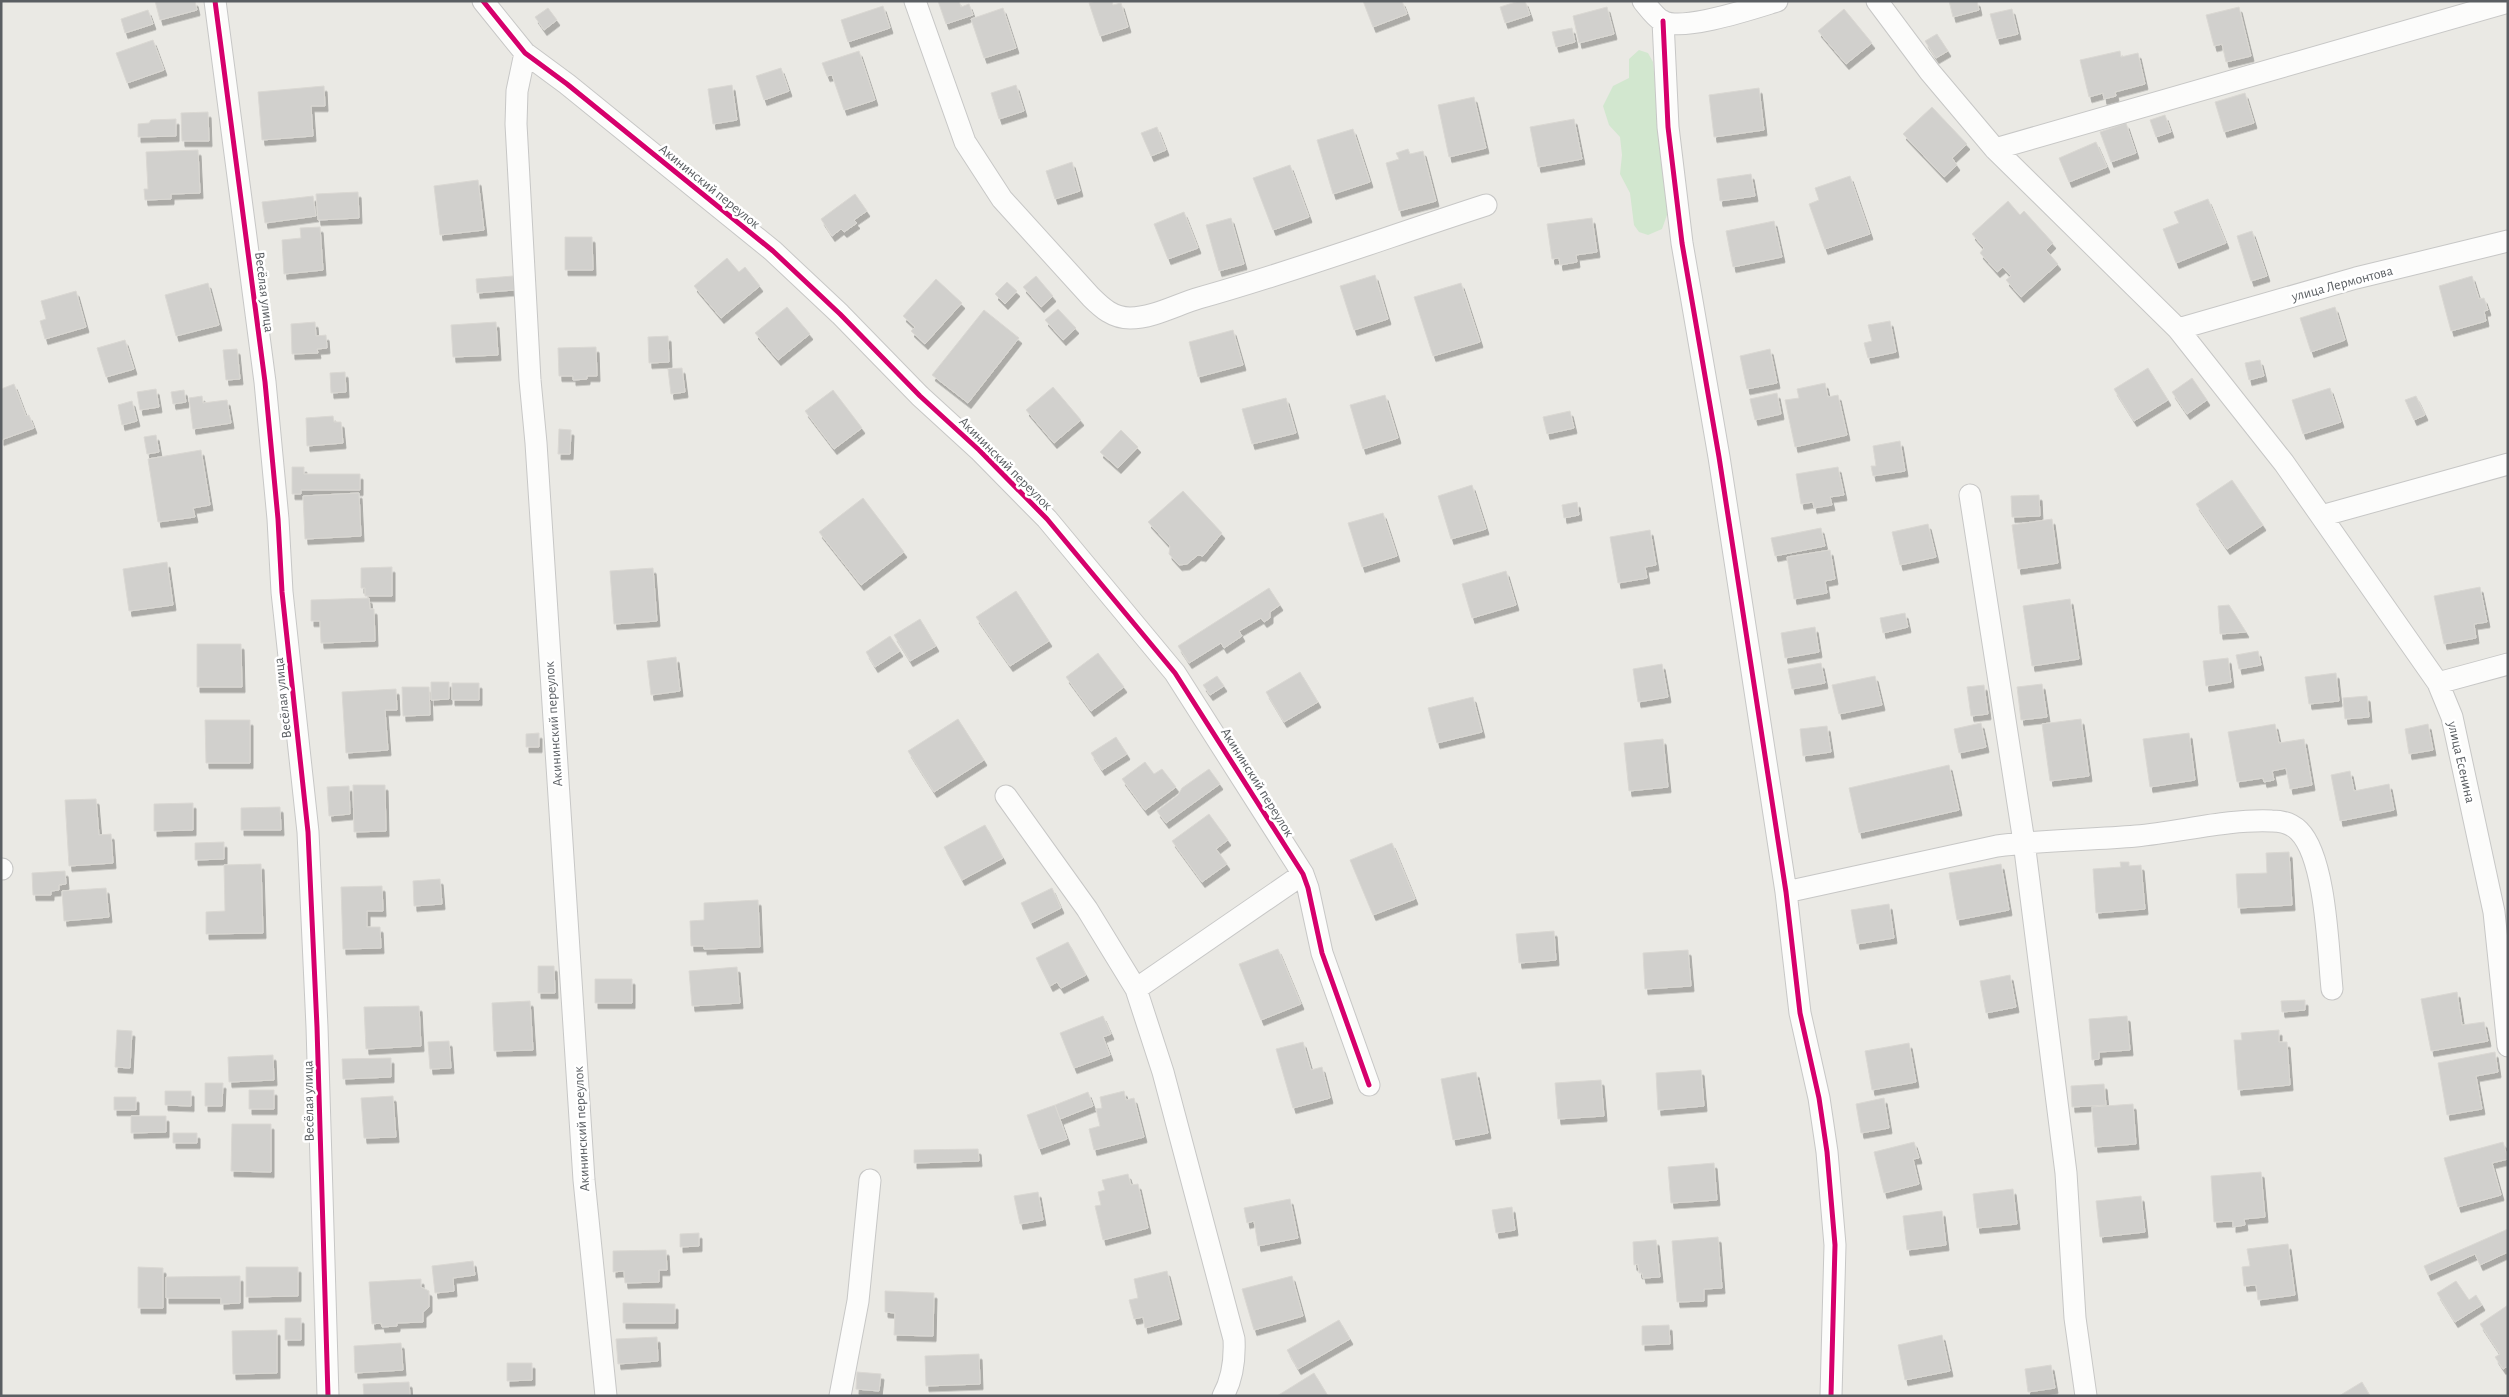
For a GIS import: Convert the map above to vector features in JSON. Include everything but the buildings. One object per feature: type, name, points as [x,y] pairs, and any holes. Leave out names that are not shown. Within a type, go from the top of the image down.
[{"type":"street","name":"Весёлая улица","points":[[215,1],[265,382],[278,519],[282,592],[308,832],[317,1027],[328,1396]]},
{"type":"street","name":"Акининский переулок","points":[[483,1],[525,53],[567,84],[773,251],[840,314],[920,396],[1022,492],[1047,519],[1175,673],[1303,874],[1308,888],[1322,953],[1369,1085]]},
{"type":"street","points":[[915,1],[956,120],[965,142],[985,174],[1002,199],[1091,297],[1104,309],[1116,316],[1131,318],[1150,314],[1244,286],[1486,205]]},
{"type":"street","points":[[1643,1],[1662,21],[1681,24],[1708,20],[1777,1]]},
{"type":"street","name":"улица Есенина","points":[[1877,1],[1930,72],[1995,148],[2178,329],[2284,463],[2438,683],[2452,716],[2501,909],[2508,1046]]},
{"type":"street","points":[[1995,148],[2508,2]]},
{"type":"street","points":[[1662,21],[1668,127],[1682,243],[1719,456],[1786,892],[1800,1013],[1819,1098],[1827,1152],[1835,1245],[1831,1396]]},
{"type":"street","name":"Акининский переулок","points":[[525,53],[517,91],[516,124],[530,380],[536,443],[584,1180],[606,1396]]},
{"type":"street","name":"улица Лермонтова","points":[[2178,329],[2356,278],[2508,241]]},
{"type":"street","points":[[2321,516],[2508,464]]},
{"type":"street","points":[[1970,495],[2024,842],[2066,1173],[2075,1318],[2086,1396]]},
{"type":"street","points":[[2438,683],[2508,664]]},
{"type":"street","points":[[1006,796],[1087,909],[1136,989],[1163,1072],[1234,1339],[1233,1369],[1229,1385],[1223,1396]]},
{"type":"street","points":[[1786,892],[1961,852],[2024,842],[2137,836],[2272,820],[2292,826],[2304,838],[2310,849],[2321,886],[2332,989]]},
{"type":"street","points":[[1136,989],[1303,874]]},
{"type":"street","points":[[840,1396],[858,1301],[870,1180]]},
{"type":"green space","points":[[1639,50],[1648,53],[1653,62],[1667,198],[1667,215],[1662,229],[1648,235],[1639,232],[1634,225],[1630,193],[1620,174],[1622,155],[1620,137],[1609,125],[1603,106],[1613,86],[1629,78],[1629,59]]},
{"type":"cycle path","points":[[215,1],[265,382],[278,519],[282,592],[308,832],[317,1027],[328,1396]]},
{"type":"cycle path","points":[[483,1],[525,53],[567,84],[773,251],[840,314],[920,396],[979,450],[1047,519],[1175,673],[1303,874],[1308,888],[1322,953],[1369,1085]]},
{"type":"cycle path","points":[[1663,21],[1668,127],[1682,243],[1719,457],[1786,892],[1800,1013],[1819,1098],[1827,1152],[1835,1245],[1831,1396]]}]
